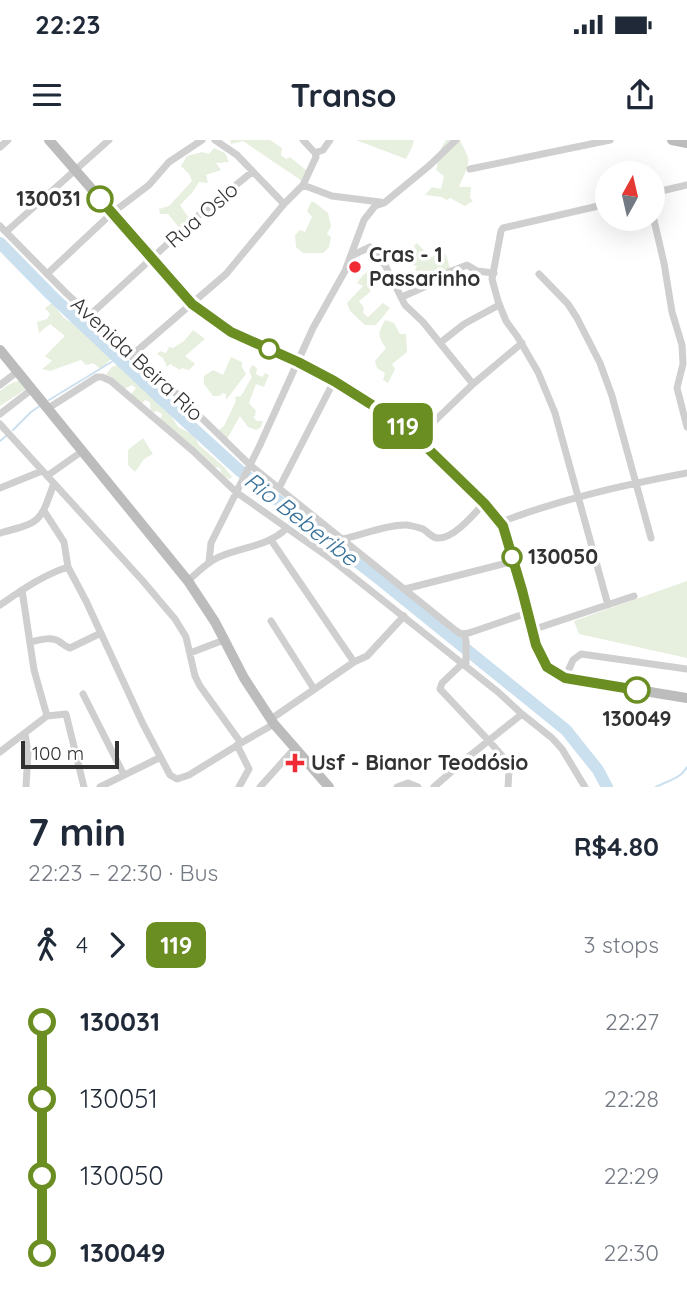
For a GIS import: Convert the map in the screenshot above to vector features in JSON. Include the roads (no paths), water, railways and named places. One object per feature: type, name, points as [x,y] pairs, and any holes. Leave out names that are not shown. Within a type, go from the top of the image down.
[{"type":"street","points":[[0,147],[8,140]]},
{"type":"street","points":[[49,140],[192,304],[231,332],[334,381],[388,415],[417,438],[484,503],[501,522],[532,630],[547,667],[565,678],[687,698]]},
{"type":"street","points":[[7,231],[109,140]]},
{"type":"street","points":[[47,274],[112,213],[149,185],[174,158],[202,140]]},
{"type":"street","points":[[215,140],[237,155],[284,204]]},
{"type":"street","points":[[303,140],[315,158]]},
{"type":"street","points":[[131,356],[226,274],[303,185],[315,158],[330,140]]},
{"type":"street","points":[[209,562],[211,543],[313,328],[344,274],[364,220],[375,206],[384,202],[430,165],[456,140]]},
{"type":"street","points":[[470,169],[610,140]]},
{"type":"street","points":[[672,140],[687,143]]},
{"type":"street","name":"Rua Oslo","points":[[90,315],[199,215],[252,172]]},
{"type":"street","points":[[303,185],[332,196],[384,202]]},
{"type":"street","points":[[665,191],[687,185]]},
{"type":"street","points":[[595,207],[506,227],[501,231],[493,283],[506,321],[538,372],[555,413],[608,605]]},
{"type":"street","name":"Avenida Beira Rio","points":[[0,226],[72,300],[178,396],[248,467],[279,488],[464,636]]},
{"type":"street","points":[[656,231],[672,312],[682,345],[683,365],[677,388],[687,428]]},
{"type":"street","points":[[351,256],[370,247],[385,265],[409,309],[423,322],[473,384]]},
{"type":"street","points":[[402,297],[467,265],[477,271],[494,273]]},
{"type":"street","points":[[539,274],[568,304],[591,344],[612,396],[651,538]]},
{"type":"street","points":[[440,343],[464,324],[499,305]]},
{"type":"street","points":[[417,438],[473,384],[522,343]]},
{"type":"street","points":[[0,350],[188,581],[205,605],[244,678],[273,722],[329,787]]},
{"type":"street","points":[[0,385],[17,372]]},
{"type":"street","points":[[45,406],[89,381],[102,377],[111,381],[237,489],[465,663],[552,738],[562,749],[585,787]]},
{"type":"street","points":[[279,488],[334,381]]},
{"type":"street","points":[[0,414],[31,390]]},
{"type":"street","points":[[0,424],[175,619],[186,637],[195,676],[239,744],[249,769],[239,787]]},
{"type":"street","points":[[0,488],[44,473],[81,452]]},
{"type":"street","points":[[501,522],[579,497],[687,473]]},
{"type":"street","points":[[0,533],[36,521],[44,511],[54,483]]},
{"type":"street","points":[[344,539],[408,525],[423,528],[433,536],[441,538],[462,526],[484,503]]},
{"type":"street","points":[[44,511],[64,541],[68,567],[159,758],[170,775],[177,779],[189,775],[273,722],[314,689],[367,656],[404,616]]},
{"type":"street","points":[[188,581],[220,556],[271,540],[287,528]]},
{"type":"street","points":[[271,540],[354,662]]},
{"type":"street","points":[[405,589],[514,561]]},
{"type":"street","points":[[0,605],[44,576],[68,567]]},
{"type":"street","points":[[22,590],[34,670],[47,716]]},
{"type":"street","points":[[532,630],[634,596]]},
{"type":"street","points":[[465,663],[464,636],[527,613]]},
{"type":"street","points":[[271,621],[314,689]]},
{"type":"street","points":[[30,642],[53,639],[70,648],[101,633]]},
{"type":"street","points":[[190,653],[224,640]]},
{"type":"street","points":[[565,678],[573,660],[581,654],[687,669]]},
{"type":"street","points":[[465,663],[442,683],[440,689],[505,759],[509,771],[508,787]]},
{"type":"street","points":[[83,694],[124,775]]},
{"type":"street","points":[[0,752],[47,716],[66,714],[84,787]]},
{"type":"street","points":[[434,787],[522,714]]},
{"type":"street","points":[[24,734],[28,752],[26,787]]},
{"type":"street","points":[[260,787],[295,748]]},
{"type":"street","points":[[100,787],[159,758]]},
{"type":"street","points":[[397,787],[408,783],[418,787]]},
{"type":"waterway","name":"Rio Beberibe","points":[[0,243],[50,294],[239,470],[566,730],[598,770],[607,787]]},
{"type":"waterway","points":[[49,400],[118,358]]},
{"type":"waterway","points":[[13,430],[41,405]]},
{"type":"waterway","points":[[0,441],[6,436]]},
{"type":"waterway","points":[[656,787],[678,777],[687,767]]},
{"type":"place","name":"130031","points":[[100,199]]},
{"type":"place","name":"Cras - 1 Passarinho","points":[[355,267]]},
{"type":"place","name":"130050","points":[[512,557]]},
{"type":"place","name":"130049","points":[[637,690]]},
{"type":"place","name":"Usf - Bianor Teodósio","points":[[295,763]]}]
